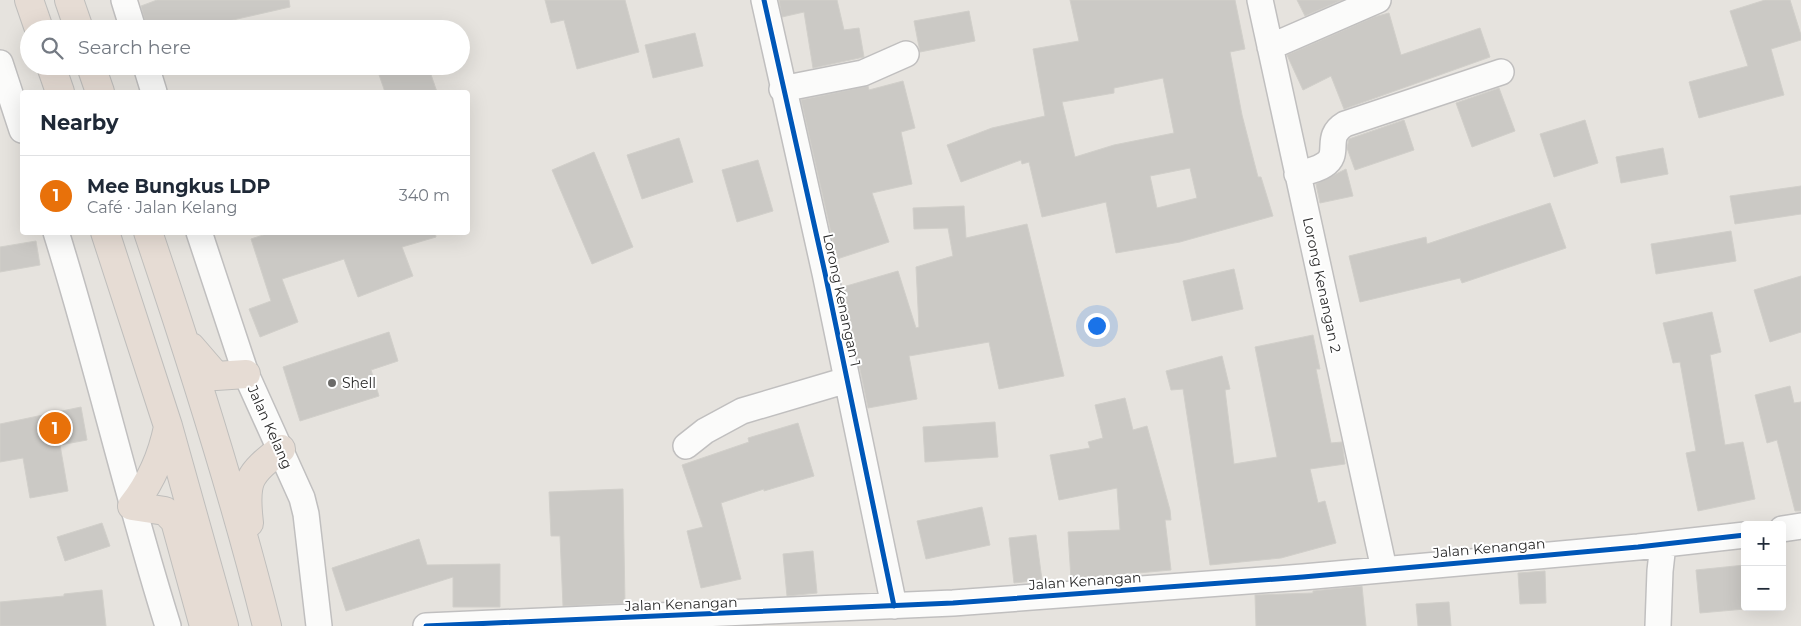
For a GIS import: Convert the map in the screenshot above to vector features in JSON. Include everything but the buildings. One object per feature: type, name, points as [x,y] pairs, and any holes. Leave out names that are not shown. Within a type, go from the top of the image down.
[{"type":"highway","points":[[29,0],[36,20]]},
{"type":"highway","points":[[69,0],[76,20]]},
{"type":"highway","points":[[54,75],[59,90]]},
{"type":"highway","points":[[95,75],[99,90]]},
{"type":"highway","points":[[106,235],[168,426],[224,626]]},
{"type":"highway","points":[[149,235],[184,338],[267,626]]},
{"type":"highway","points":[[184,338],[216,376],[246,374]]},
{"type":"highway","points":[[132,506],[145,490],[162,454],[168,426]]},
{"type":"highway","points":[[254,576],[245,492],[257,468],[281,449]]},
{"type":"highway","points":[[132,506],[165,511],[175,521],[204,626]]},
{"type":"street","points":[[124,0],[130,20]]},
{"type":"street","name":"Lorong Kenangan 1","points":[[764,0],[894,606]]},
{"type":"street","name":"Lorong Kenangan 2","points":[[1260,0],[1384,570]]},
{"type":"street","points":[[1270,47],[1378,0]]},
{"type":"street","points":[[782,89],[863,73],[906,54]]},
{"type":"street","points":[[0,63],[20,124]]},
{"type":"street","points":[[1297,174],[1325,165],[1333,152],[1333,135],[1336,129],[1345,124],[1501,72]]},
{"type":"street","points":[[149,75],[153,90]]},
{"type":"street","points":[[57,235],[79,306],[132,506],[168,626]]},
{"type":"street","name":"Jalan Kelang","points":[[200,235],[246,374],[302,498],[306,514],[319,626]]},
{"type":"street","points":[[686,446],[717,424],[742,411],[847,380]]},
{"type":"street","points":[[1786,528],[1801,526]]},
{"type":"street","name":"Jalan Kenangan","points":[[426,626],[894,606],[1384,570],[1741,535]]},
{"type":"street","points":[[1658,626],[1663,544]]},
{"type":"cycle path","points":[[764,0],[825,273],[894,606]]},
{"type":"cycle path","points":[[426,626],[953,603],[1303,577],[1638,547],[1741,535]]},
{"type":"place","name":"Shell","points":[[332,383]]},
{"type":"place","name":"Mee Bungkus LDP","points":[[55,428]]}]
